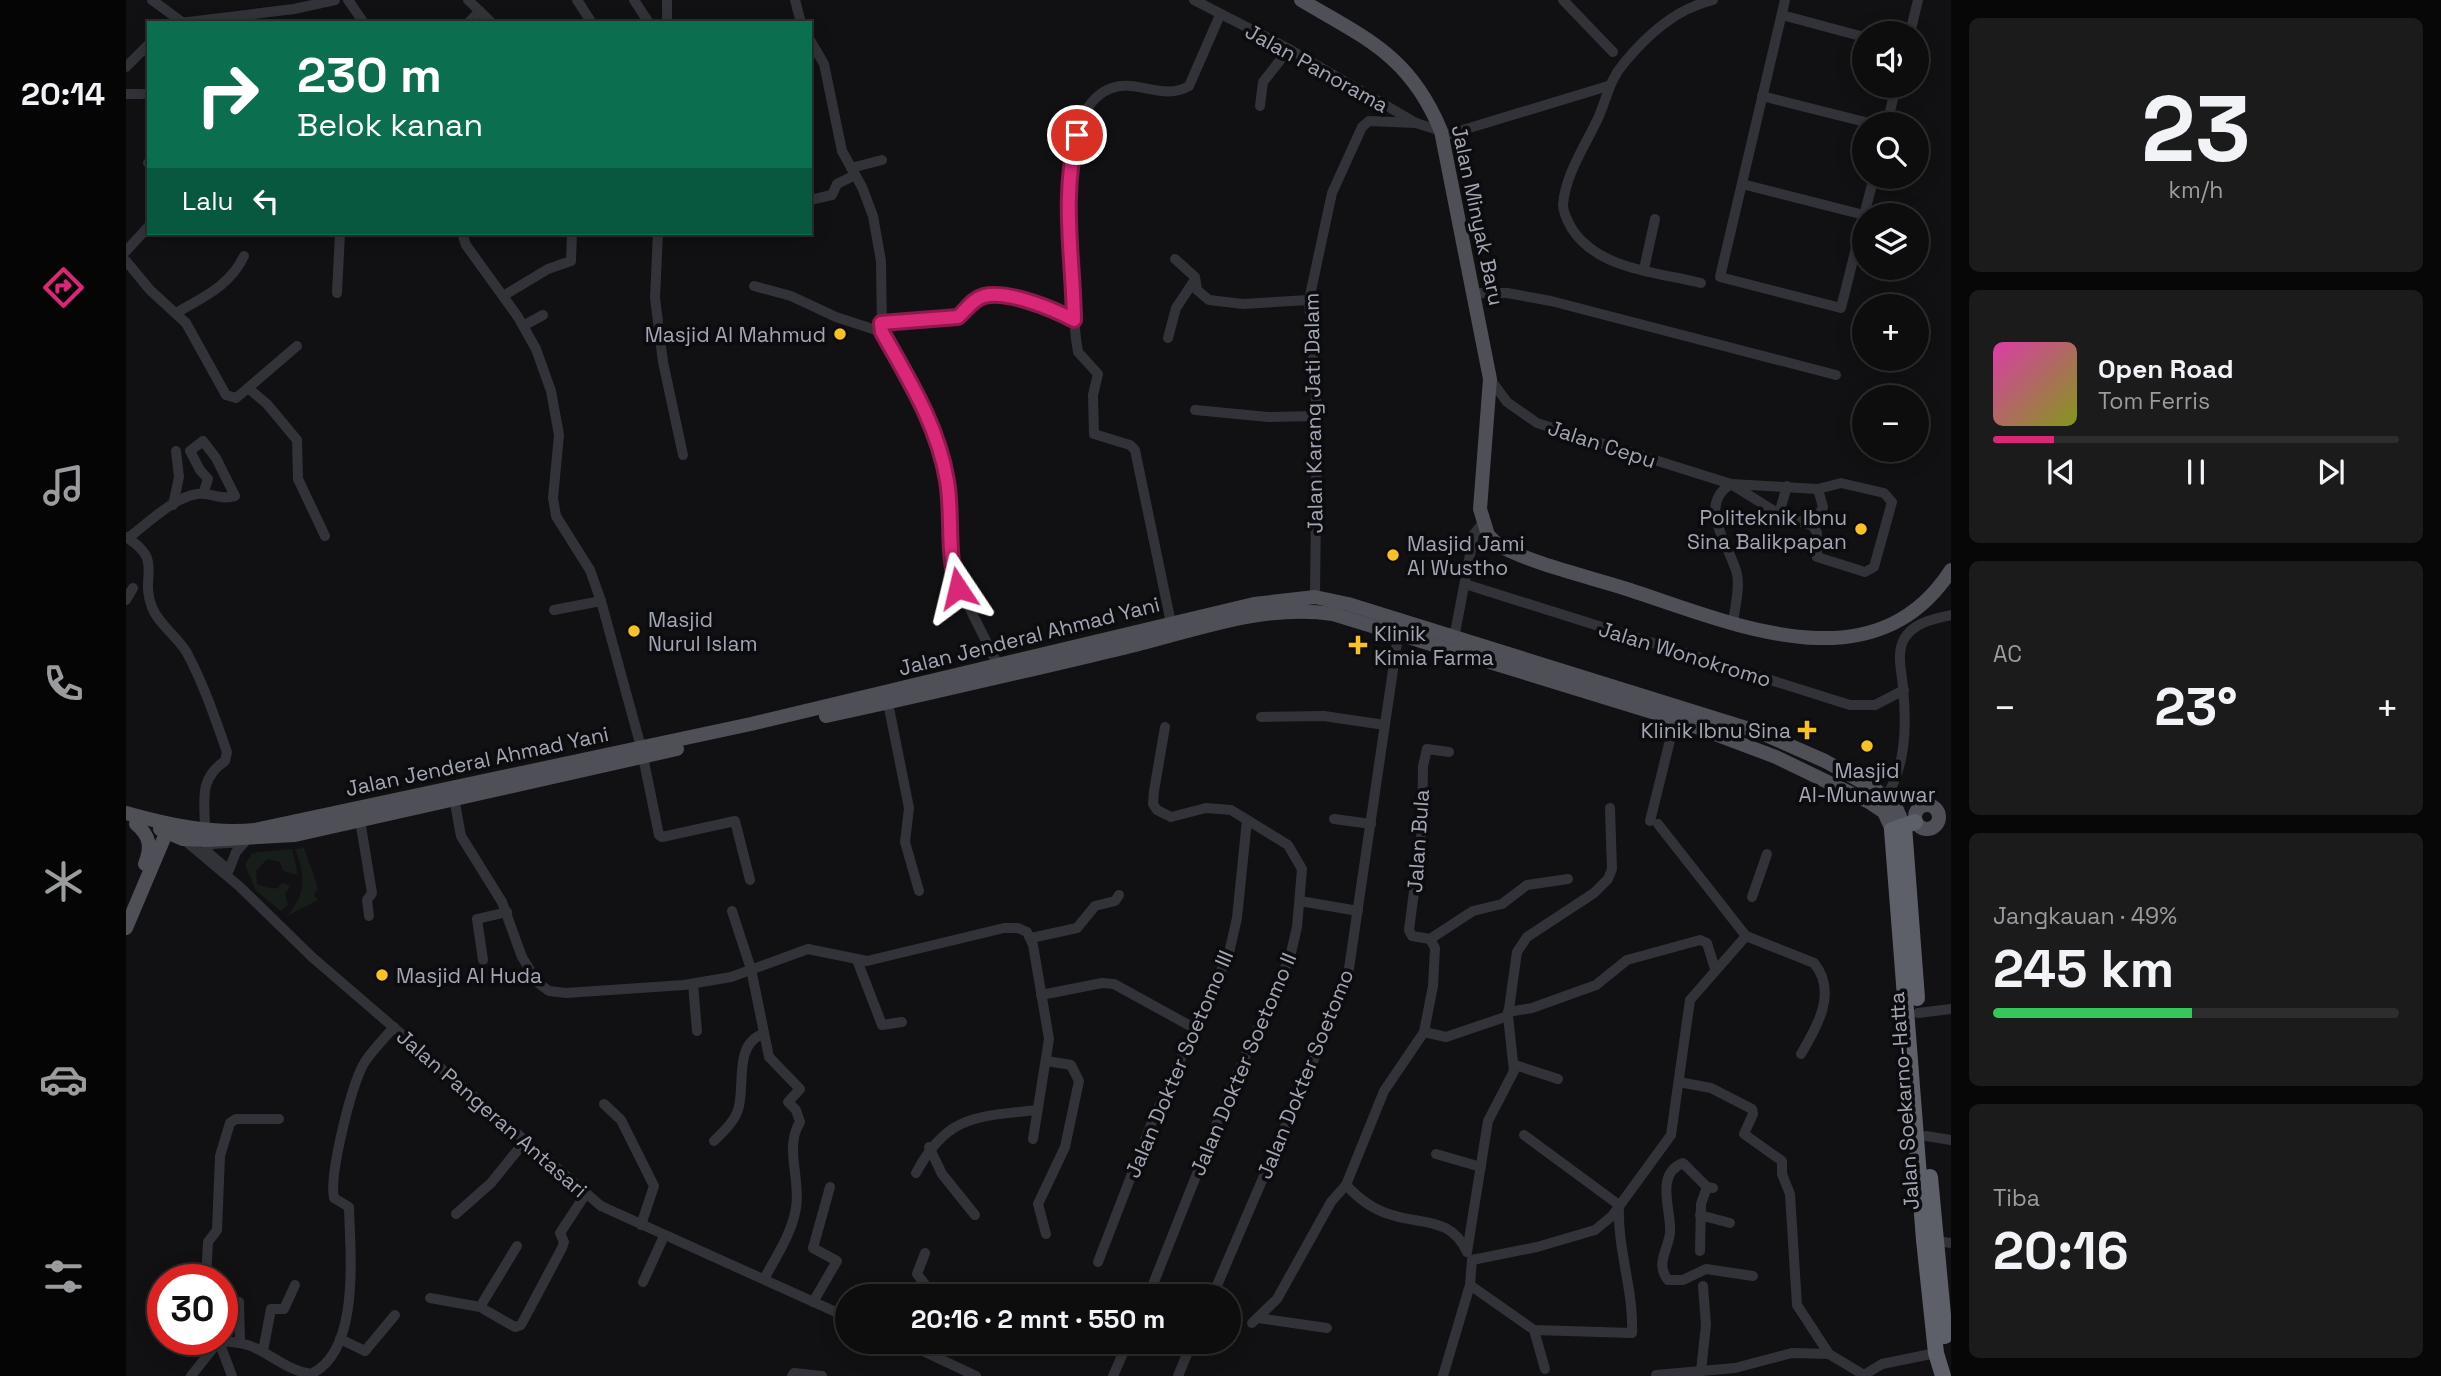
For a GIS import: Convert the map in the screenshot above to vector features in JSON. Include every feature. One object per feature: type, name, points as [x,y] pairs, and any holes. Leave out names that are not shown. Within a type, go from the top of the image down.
[{"type":"highway","name":"Jalan Soekarno-Hatta","points":[[1908,827],[1907,853],[1926,1136],[1937,1241],[1936,1353],[1943,1376]]},
{"type":"highway","name":"Jalan Soekarno-Hatta","points":[[1908,827],[1937,1241],[1945,1342],[1951,1373]]},
{"type":"main road","name":"Jalan Minyak Baru","points":[[1301,0],[1368,39],[1405,68],[1428,100],[1442,134],[1490,379],[1481,504],[1483,523],[1491,539]]},
{"type":"main road","name":"Jalan Minyak Baru","points":[[1481,504],[1491,539]]},
{"type":"main road","points":[[1491,539],[1514,552],[1733,622],[1808,639],[1867,632],[1922,605],[1951,569]]},
{"type":"main road","name":"Jalan Jenderal Ahmad Yani","points":[[129,819],[183,839],[255,840],[295,835],[1171,622],[1254,604],[1315,597],[1679,705],[1759,732],[1804,751],[1883,802]]},
{"type":"main road","name":"Jalan Jenderal Ahmad Yani","points":[[129,819],[205,830],[255,830],[988,681],[1251,615],[1307,610],[1333,614],[1675,719],[1776,757],[1883,802]]},
{"type":"main road","points":[[1883,802],[1940,813]]},
{"type":"main road","points":[[1883,802],[1899,811],[1908,827]]},
{"type":"main road","points":[[1908,827],[1934,828],[1940,813],[1951,802]]},
{"type":"main road","points":[[1908,827],[1917,810],[1923,806],[1940,813]]},
{"type":"main road","points":[[126,911],[150,852],[148,837],[129,819]]},
{"type":"main road","points":[[126,928],[167,831]]},
{"type":"street","points":[[152,0],[180,21]]},
{"type":"street","points":[[190,21],[294,9],[335,0]]},
{"type":"street","points":[[348,0],[363,21]]},
{"type":"street","points":[[468,0],[490,21]]},
{"type":"street","points":[[577,0],[591,21]]},
{"type":"street","points":[[635,0],[648,21]]},
{"type":"street","points":[[667,0],[667,21]]},
{"type":"street","points":[[795,0],[800,21]]},
{"type":"street","name":"Jalan Panorama","points":[[1194,0],[1289,49],[1416,123],[1442,134]]},
{"type":"street","points":[[1563,0],[1612,52]]},
{"type":"street","points":[[1701,283],[1604,259],[1592,251],[1573,231],[1563,207],[1566,192],[1601,112],[1608,86],[1623,64],[1667,20],[1695,5],[1713,0]]},
{"type":"street","points":[[1785,0],[1720,277],[1841,308],[1852,264]]},
{"type":"street","points":[[1913,21],[1918,0]]},
{"type":"street","points":[[294,9],[294,21]]},
{"type":"street","points":[[470,21],[480,11]]},
{"type":"street","points":[[1171,622],[1139,463],[1130,445],[1094,434],[1093,395],[1098,373],[1078,352],[1066,214],[1069,173],[1082,116],[1101,94],[1114,87],[1174,93],[1189,86],[1220,15]]},
{"type":"street","points":[[1782,15],[1852,34]]},
{"type":"street","points":[[812,43],[824,64],[834,125],[869,201],[877,237],[882,327],[936,436],[950,501],[954,577],[998,665]]},
{"type":"street","points":[[126,67],[147,46]]},
{"type":"street","points":[[1260,106],[1263,82],[1289,49]]},
{"type":"street","points":[[1442,134],[1608,86]]},
{"type":"street","points":[[126,94],[143,94]]},
{"type":"street","points":[[1762,96],[1852,119]]},
{"type":"street","name":"Jalan Karang Jati Dalam","points":[[1315,597],[1317,416],[1309,300],[1332,193],[1362,127],[1369,121],[1416,123]]},
{"type":"street","points":[[812,200],[832,195],[837,184],[853,171],[883,160]]},
{"type":"street","points":[[1742,184],[1852,212]]},
{"type":"street","points":[[1644,270],[1655,219]]},
{"type":"street","points":[[126,251],[147,228]]},
{"type":"street","points":[[337,293],[341,235]]},
{"type":"street","points":[[463,235],[466,244],[523,326],[536,349],[547,381],[559,435],[553,498],[556,516],[580,552],[601,601],[642,752],[659,835],[662,837],[735,821],[750,880]]},
{"type":"street","points":[[503,296],[548,269],[571,261],[572,235]]},
{"type":"street","points":[[661,235],[655,298],[663,362],[683,455]]},
{"type":"street","points":[[176,313],[220,288],[237,271],[244,256]]},
{"type":"street","points":[[1175,259],[1195,277],[1197,290],[1209,300],[1231,303],[1309,300]]},
{"type":"street","points":[[126,261],[150,290],[186,323],[226,395],[236,398],[297,346]]},
{"type":"street","points":[[1168,338],[1176,307],[1194,281]]},
{"type":"street","points":[[754,286],[790,296],[836,317],[882,327],[958,317],[972,301],[986,295],[1030,301],[1074,320]]},
{"type":"street","points":[[1231,303],[1232,289]]},
{"type":"street","points":[[1474,293],[1507,293],[1551,301],[1836,375]]},
{"type":"street","points":[[523,326],[543,315]]},
{"type":"street","name":"Jalan Cepu","points":[[1490,379],[1507,402],[1537,423],[1731,484],[1779,514],[1813,526],[1817,533],[1817,557],[1867,572],[1874,567],[1892,502],[1884,493],[1841,483],[1818,489],[1731,484]]},
{"type":"street","points":[[248,388],[267,404],[297,440],[298,479],[325,536]]},
{"type":"street","points":[[1195,410],[1268,417],[1317,416]]},
{"type":"street","points":[[205,830],[206,780],[211,771],[225,761],[227,752],[205,687],[177,638],[152,607],[151,565],[146,554],[127,537],[173,505],[203,494],[222,499],[235,496],[203,441],[190,451],[190,455],[222,499]]},
{"type":"street","points":[[173,505],[179,477],[176,451]]},
{"type":"street","points":[[203,494],[208,479]]},
{"type":"street","points":[[1731,484],[1722,492],[1716,518],[1720,537],[1737,574],[1733,622]]},
{"type":"street","points":[[1779,514],[1787,486]]},
{"type":"street","points":[[1813,526],[1823,507],[1818,489]]},
{"type":"street","points":[[1454,638],[1475,534],[1483,523]]},
{"type":"street","name":"Jalan Wonokromo","points":[[1465,584],[1850,705],[1875,705],[1904,690]]},
{"type":"street","points":[[126,600],[133,588]]},
{"type":"street","points":[[554,610],[601,601]]},
{"type":"street","points":[[1883,802],[1895,782],[1906,732],[1900,655],[1904,639],[1922,622],[1951,615]]},
{"type":"street","name":"Jalan Dokter Soetomo","points":[[1218,1284],[1348,982],[1398,636]]},
{"type":"street","points":[[888,702],[909,808],[905,842],[919,891]]},
{"type":"street","points":[[1679,705],[1654,823],[1745,936],[1814,963],[1821,974],[1823,1011],[1801,1054]]},
{"type":"street","points":[[1261,717],[1324,716],[1385,725]]},
{"type":"street","name":"Jalan Dokter Soetomo II","points":[[1153,1284],[1231,1087],[1290,957],[1300,901],[1302,869],[1294,852],[1279,839],[1223,808],[1206,808],[1175,817],[1157,810],[1153,804],[1154,791],[1165,727]]},
{"type":"street","name":"Jalan Bula","points":[[1430,939],[1412,936],[1409,930],[1422,830],[1423,766],[1427,749],[1449,752]]},
{"type":"street","points":[[454,798],[461,836],[507,912],[522,957],[538,983],[549,991],[633,990],[693,984],[731,977],[808,949],[857,960],[894,956],[1004,928],[1018,928],[1031,938],[1049,1039],[1033,1139]]},
{"type":"street","points":[[1443,1376],[1470,1285],[1469,1256],[1490,1115],[1511,1079],[1515,1065],[1508,1014],[1515,962],[1523,942],[1594,893],[1611,875],[1610,808]]},
{"type":"street","points":[[1334,819],[1371,824]]},
{"type":"street","points":[[360,820],[372,893],[367,900],[369,916]]},
{"type":"street","name":"Jalan Dokter Soetomo III","points":[[1098,1262],[1152,1122],[1229,953],[1237,918],[1247,820]]},
{"type":"street","name":"Jalan Pangeran Antasari","points":[[183,839],[239,886],[312,957],[586,1195],[612,1213],[835,1312]]},
{"type":"street","points":[[239,886],[241,859],[255,840]]},
{"type":"street","points":[[1752,897],[1767,854]]},
{"type":"street","points":[[1327,1328],[1255,1320],[1277,1299],[1331,1202],[1346,1185],[1384,1091],[1424,1032],[1433,986],[1435,948],[1430,939],[1473,911],[1500,905],[1527,885],[1568,878]]},
{"type":"street","points":[[1031,938],[1077,928],[1095,906],[1115,901],[1119,895]]},
{"type":"street","points":[[1300,901],[1358,911]]},
{"type":"street","points":[[732,911],[751,969],[769,1056],[800,1089],[788,1102],[796,1110],[800,1122],[792,1134],[797,1206],[789,1232],[764,1279]]},
{"type":"street","points":[[483,960],[477,919],[507,912]]},
{"type":"street","points":[[1469,1256],[1536,1247],[1595,1230],[1619,1205],[1665,1145],[1673,1129],[1690,1000],[1745,936]]},
{"type":"street","points":[[1424,1032],[1446,1037],[1596,985],[1627,960],[1700,940],[1707,943],[1715,969]]},
{"type":"street","points":[[857,960],[882,1025],[902,1022]]},
{"type":"street","points":[[1041,995],[1102,983],[1114,984],[1194,1028]]},
{"type":"street","points":[[693,984],[697,1031]]},
{"type":"street","points":[[1918,1013],[1951,1009]]},
{"type":"street","points":[[239,1302],[240,1341],[296,1370],[311,1374],[317,1371],[340,1339],[350,1306],[349,1207],[334,1198],[332,1187],[337,1153],[363,1065],[394,1027]]},
{"type":"street","points":[[714,1141],[738,1112],[748,1044],[763,1034]]},
{"type":"street","points":[[1046,1234],[1038,1204],[1065,1147],[1079,1081],[1070,1065],[1047,1060]]},
{"type":"street","points":[[1515,1065],[1558,1079]]},
{"type":"street","points":[[1679,1082],[1710,1088],[1752,1109],[1753,1114],[1744,1133],[1782,1161],[1782,1174],[1790,1194],[1797,1305],[1829,1354],[1864,1375],[1882,1364],[1936,1353]]},
{"type":"street","points":[[604,1104],[621,1120],[654,1186],[641,1226]]},
{"type":"street","points":[[916,1173],[929,1147],[962,1121],[1037,1110]]},
{"type":"street","points":[[207,1264],[208,1242],[217,1230],[220,1156],[230,1123],[236,1119],[279,1119]]},
{"type":"street","points":[[1524,1135],[1619,1205]]},
{"type":"street","points":[[1926,1136],[1951,1140]]},
{"type":"street","points":[[456,1214],[491,1183],[525,1141]]},
{"type":"street","points":[[1665,1145],[1710,1187],[1700,1215],[1700,1251]]},
{"type":"street","points":[[929,1147],[942,1174],[975,1215]]},
{"type":"street","points":[[1436,1154],[1481,1167]]},
{"type":"street","points":[[1683,1163],[1675,1168],[1665,1189],[1670,1226],[1661,1264],[1664,1274],[1668,1280],[1679,1280],[1706,1269],[1753,1276]]},
{"type":"street","points":[[1346,1185],[1359,1198],[1383,1212],[1443,1225],[1456,1234],[1469,1256]]},
{"type":"street","points":[[813,1302],[837,1261],[813,1248],[830,1187]]},
{"type":"street","points":[[430,1298],[480,1307],[515,1327],[521,1325],[562,1248],[564,1243],[560,1233],[586,1195]]},
{"type":"street","points":[[1470,1285],[1534,1330],[1632,1334],[1633,1310],[1619,1243],[1619,1205]]},
{"type":"street","points":[[1700,1215],[1730,1223]]},
{"type":"street","points":[[643,1282],[664,1236]]},
{"type":"street","points":[[480,1307],[517,1246]]},
{"type":"street","points":[[924,1284],[916,1275],[925,1253]]},
{"type":"street","points":[[263,1351],[271,1309],[283,1309],[295,1285]]},
{"type":"street","points":[[1701,1371],[1706,1328],[1703,1286]]},
{"type":"street","points":[[340,1339],[365,1351],[395,1315]]},
{"type":"street","points":[[1534,1330],[1545,1369]]},
{"type":"street","points":[[1656,1375],[1735,1368],[1792,1353],[1829,1354]]},
{"type":"street","points":[[929,1354],[976,1376]]},
{"type":"street","points":[[1113,1376],[1123,1354]]},
{"type":"street","points":[[1178,1376],[1187,1354]]},
{"type":"street","points":[[191,1376],[207,1355]]},
{"type":"street","points":[[224,1355],[232,1376]]},
{"type":"street","points":[[792,1376],[794,1373],[822,1376]]},
{"type":"shaded area","points":[[304,848],[318,888],[314,895],[318,900],[287,916],[298,900],[302,885],[301,868],[295,849]]},
{"type":"shaded area","points":[[292,849],[298,875],[283,871],[280,862],[267,859],[256,871],[257,884],[272,888],[278,888],[282,883],[290,886],[285,894],[288,904],[281,911],[256,891],[245,865],[252,853]]},
{"type":"place","name":"Masjid Al Mahmud","points":[[840,334]]},
{"type":"place","name":"Politeknik Ibnu Sina Balikpapan","points":[[1861,529]]},
{"type":"place","name":"Masjid Jami Al Wustho","points":[[1393,555]]},
{"type":"place","name":"Masjid Nurul Islam","points":[[634,631]]},
{"type":"place","name":"Klinik Kimia Farma","points":[[1358,645]]},
{"type":"place","name":"Klinik Ibnu Sina","points":[[1807,730]]},
{"type":"place","name":"Masjid Al-Munawwar","points":[[1867,746]]},
{"type":"place","name":"Masjid Al Huda","points":[[382,975]]},
{"type":"route","points":[[958,588],[952,568],[952,514],[942,456],[920,399],[882,332],[881,323],[958,317],[972,301],[986,295],[1030,301],[1074,320],[1066,214],[1069,173],[1077,135]]}]
